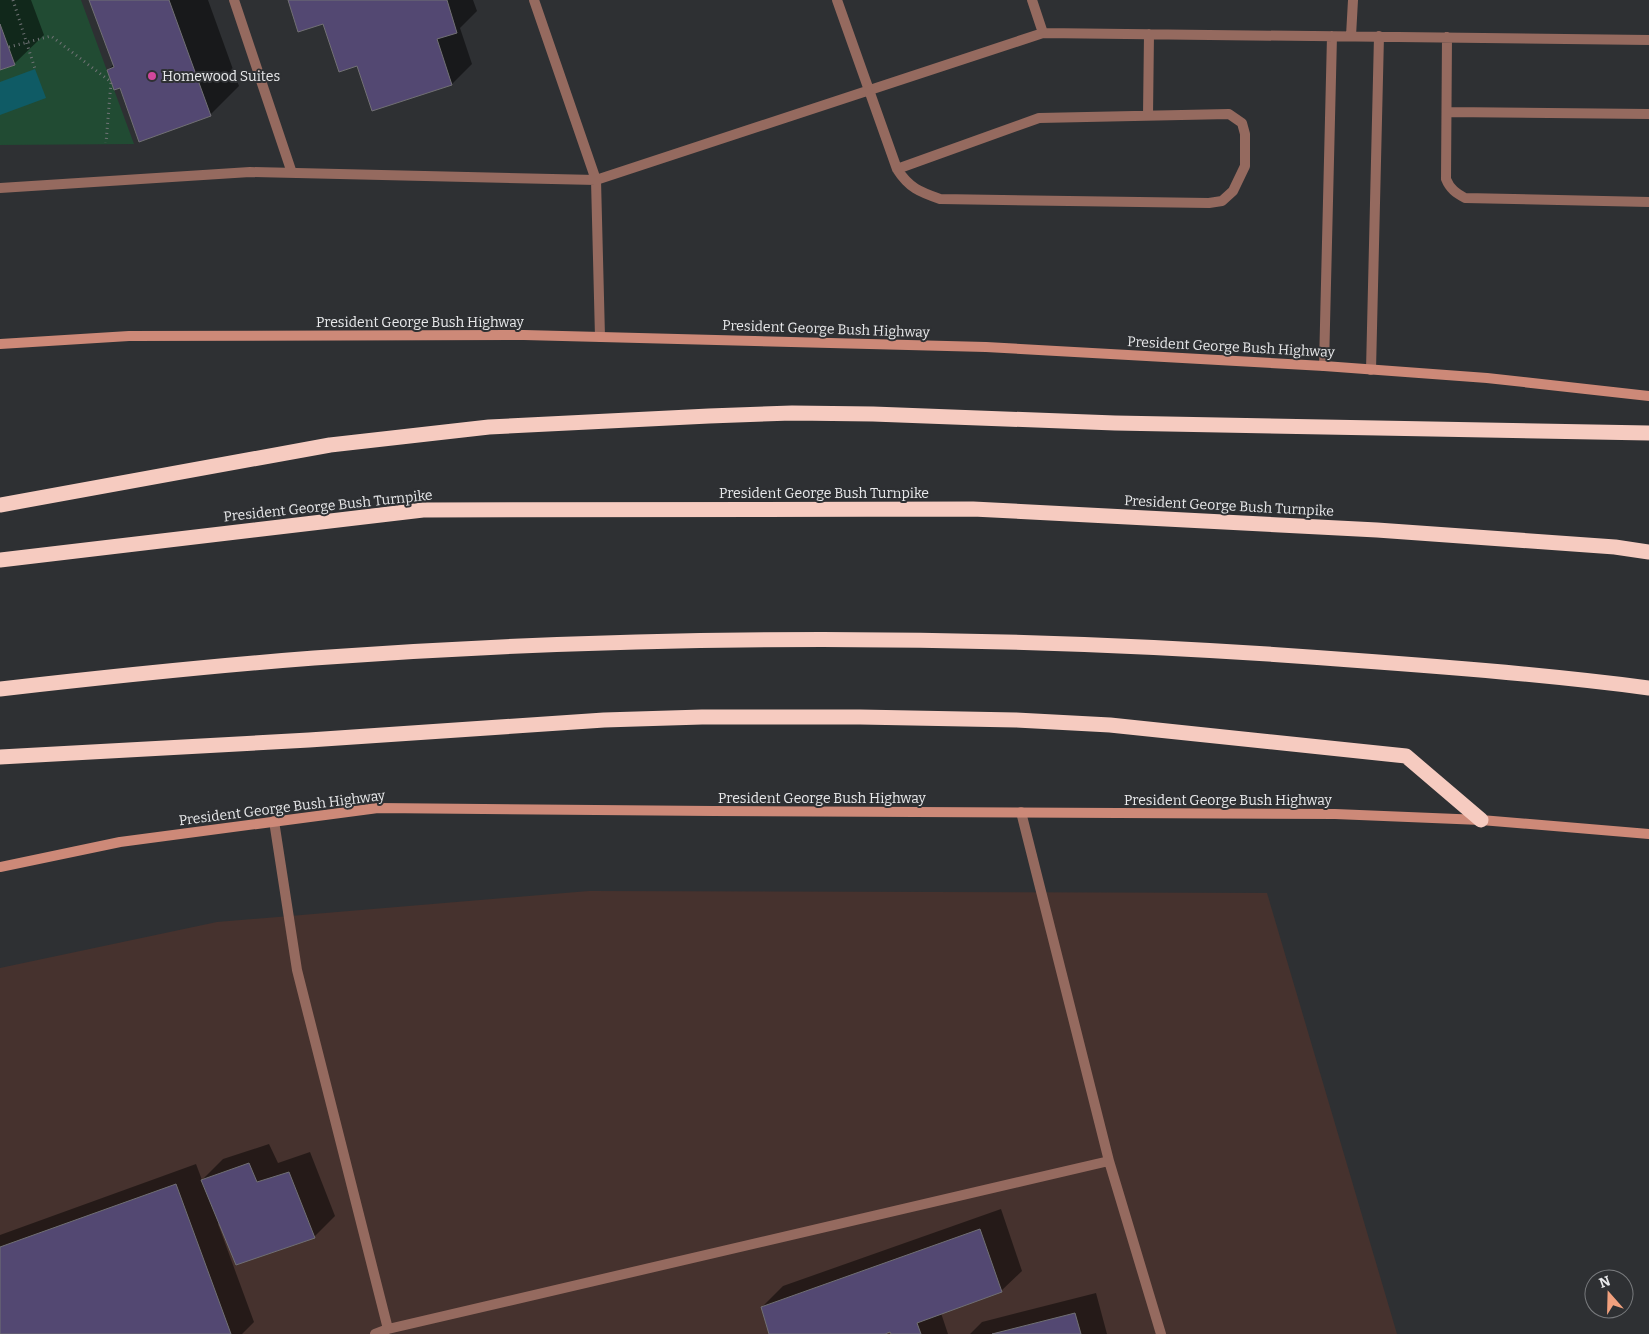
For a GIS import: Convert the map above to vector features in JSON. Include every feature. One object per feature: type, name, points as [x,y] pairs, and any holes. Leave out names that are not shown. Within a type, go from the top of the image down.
[{"type":"highway","points":[[0,505],[330,445],[489,427],[709,416],[792,413],[873,414],[1125,423],[1649,433]]},
{"type":"highway","name":"President George Bush Turnpike","points":[[0,560],[423,510],[973,509],[1377,530],[1614,547],[1649,552]]},
{"type":"highway","points":[[0,689],[176,670],[332,657],[534,645],[754,640],[973,641],[1192,649],[1419,665],[1649,688]]},
{"type":"highway","points":[[0,758],[299,741],[604,720],[702,717],[1016,720],[1110,725],[1406,756],[1481,820]]},
{"type":"main road","name":"President George Bush Highway","points":[[0,344],[138,336],[524,335],[986,347],[1324,366],[1487,378],[1649,396]]},
{"type":"main road","name":"President George Bush Highway","points":[[0,867],[120,842],[378,808],[713,812],[1326,814],[1481,820],[1649,834]]},
{"type":"lane","points":[[234,0],[292,173]]},
{"type":"lane","points":[[534,0],[596,180],[600,337]]},
{"type":"lane","points":[[837,0],[897,169],[905,181],[918,191],[940,199],[1209,203],[1222,201],[1233,191],[1245,166],[1245,134],[1242,123],[1229,114],[1039,118],[897,169]]},
{"type":"lane","points":[[1032,0],[1043,33]]},
{"type":"lane","points":[[1351,36],[1353,0]]},
{"type":"lane","points":[[0,188],[250,172],[596,180],[1043,33],[1649,40]]},
{"type":"lane","points":[[1148,116],[1149,34]]},
{"type":"lane","points":[[1324,366],[1332,36]]},
{"type":"lane","points":[[1371,370],[1380,36]]},
{"type":"lane","points":[[1447,37],[1446,179],[1448,186],[1455,192],[1465,198],[1649,202]]},
{"type":"lane","points":[[1447,112],[1649,114]]},
{"type":"lane","points":[[1021,812],[1109,1160],[1162,1334]]},
{"type":"lane","points":[[274,821],[297,970],[388,1329]]},
{"type":"lane","points":[[375,1334],[388,1329],[1109,1160]]},
{"type":"path","points":[[13,0],[35,69]]},
{"type":"path","points":[[9,47],[51,36],[111,82],[106,143]]},
{"type":"shaded area","points":[[589,891],[1267,893],[1397,1334],[0,1334],[0,968],[217,922]]},
{"type":"green space","points":[[0,0],[81,0],[134,144],[0,145],[0,70],[15,65],[0,24]]},
{"type":"water","points":[[35,69],[46,98],[0,115],[0,82]]},
{"type":"building","name":"Homewood Suites","points":[[89,0],[169,0],[211,116],[139,142],[120,88],[114,90],[107,70],[114,67]]},
{"type":"building","points":[[288,0],[447,0],[457,33],[437,39],[452,85],[372,111],[357,66],[339,72],[323,24],[298,32]]},
{"type":"building","points":[[0,24],[15,65],[0,70]]},
{"type":"building","points":[[249,1163],[257,1182],[289,1172],[315,1238],[236,1265],[201,1180]]},
{"type":"building","points":[[176,1184],[231,1334],[0,1334],[0,1247]]},
{"type":"building","points":[[980,1229],[1002,1292],[917,1323],[921,1334],[891,1334],[890,1332],[885,1334],[769,1334],[761,1307]]},
{"type":"building","points":[[1075,1313],[1081,1334],[992,1334]]},
{"type":"place","name":"Homewood Suites","points":[[152,76]]}]
